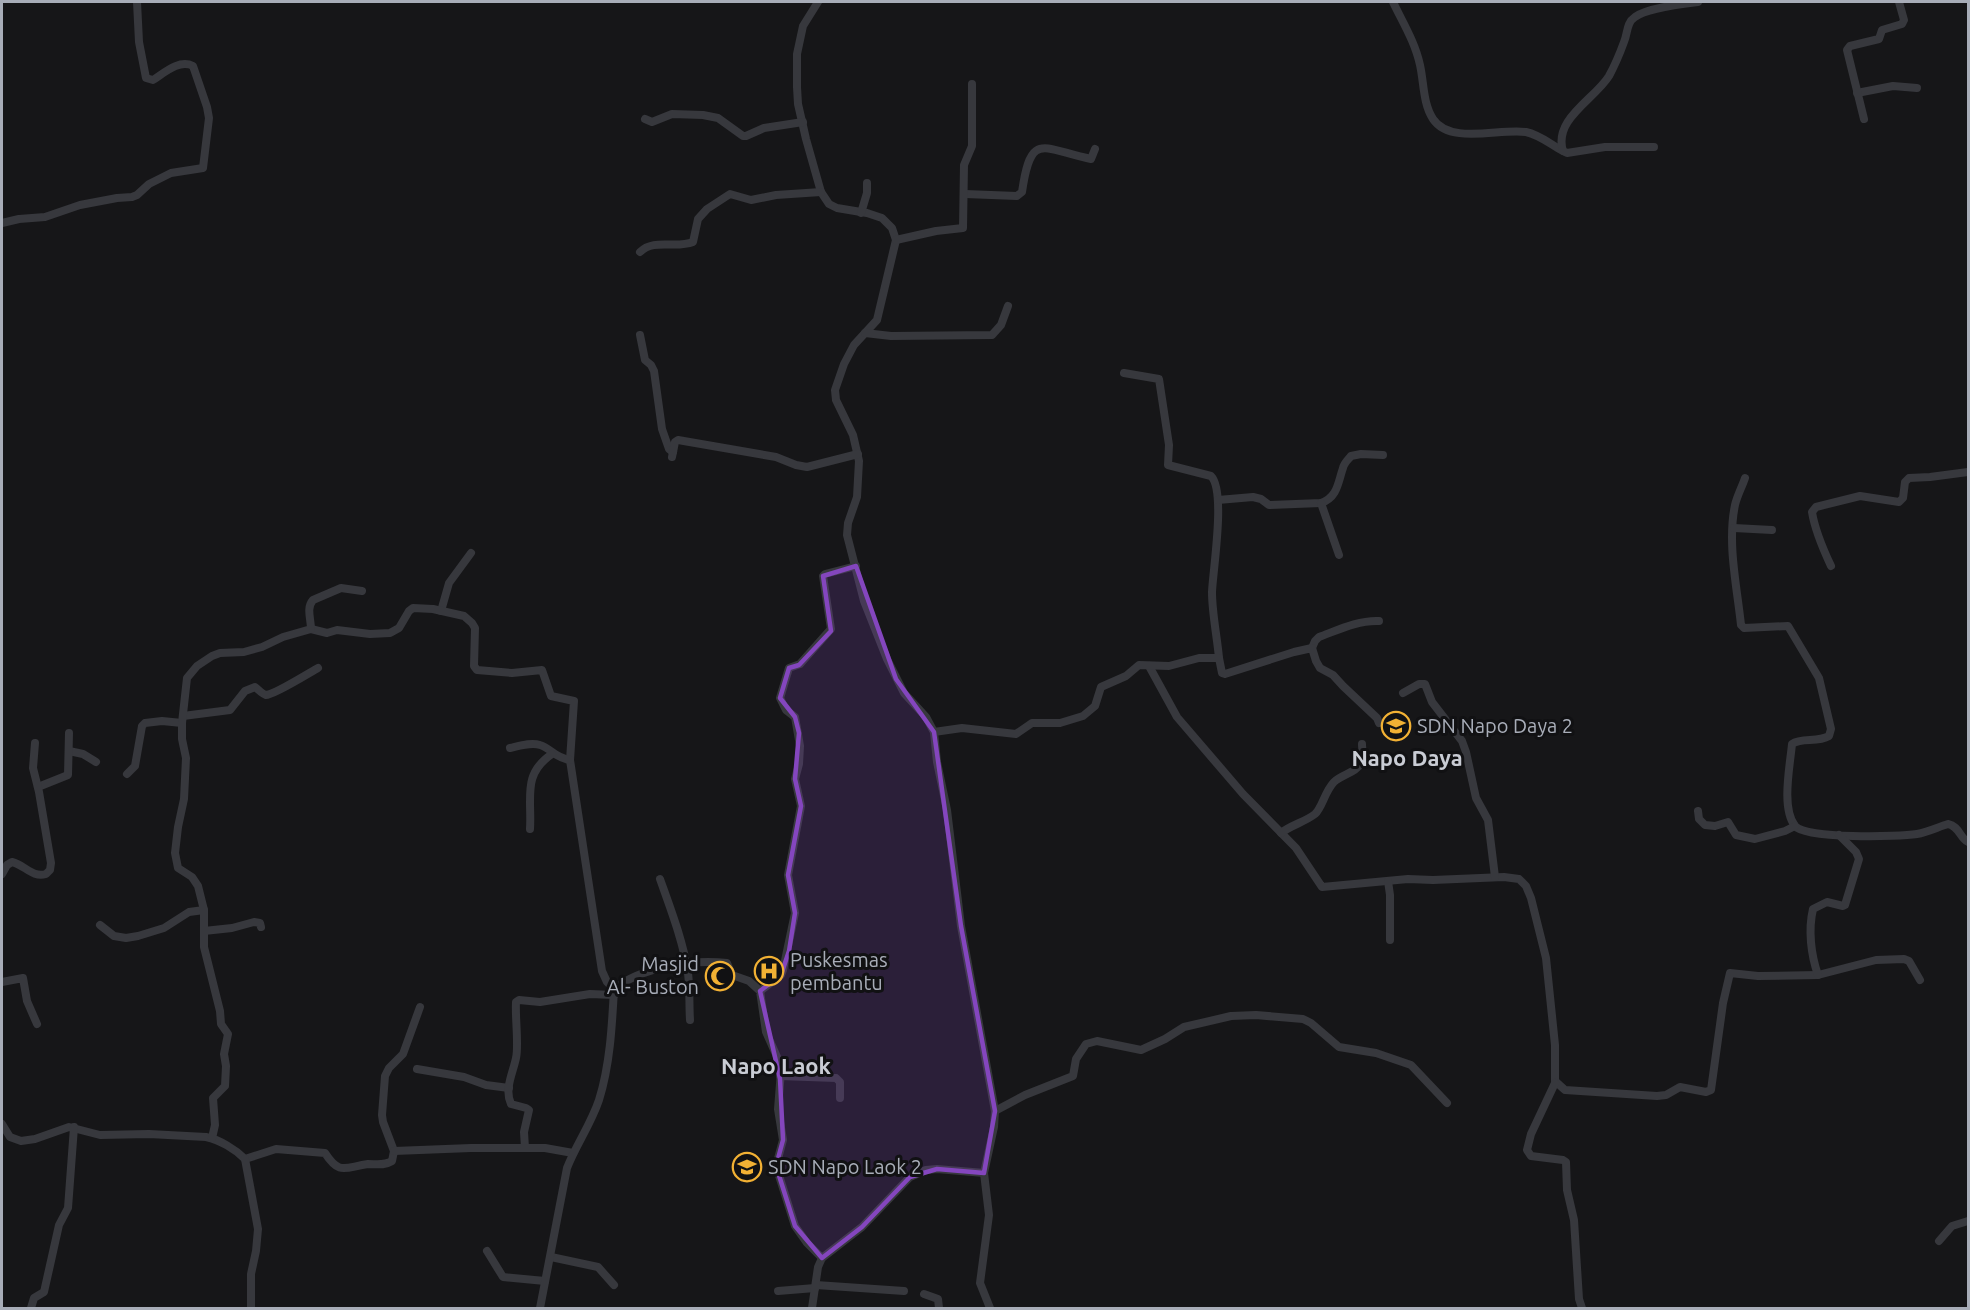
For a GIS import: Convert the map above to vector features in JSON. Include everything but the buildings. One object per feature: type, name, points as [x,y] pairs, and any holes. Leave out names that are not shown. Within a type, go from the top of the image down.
[{"type":"street","points":[[2,223],[45,217],[80,205],[132,197],[149,184],[171,173],[203,168],[207,107],[193,66],[188,63],[181,64],[153,80],[146,78],[139,42],[137,2]]},
{"type":"street","points":[[818,2],[803,26],[797,54],[798,104],[821,192],[832,206],[882,218],[892,228],[896,240],[880,311],[872,327],[857,342],[847,358],[835,390],[836,400],[853,435],[860,474],[857,497],[847,529],[864,601],[896,679],[904,693],[926,717],[934,732],[961,926],[995,1111],[994,1127],[984,1173],[989,1215],[980,1283],[990,1308]]},
{"type":"street","points":[[1393,2],[1413,41],[1432,118],[1447,130],[1470,134],[1528,133],[1541,137],[1563,151],[1572,153],[1605,147],[1654,147]]},
{"type":"street","points":[[1563,151],[1560,139],[1563,130],[1608,77],[1625,41],[1628,24],[1632,19],[1644,12],[1698,2]]},
{"type":"street","points":[[1864,119],[1847,50],[1879,39],[1882,30],[1902,24],[1904,20],[1899,2]]},
{"type":"street","points":[[896,240],[928,232],[963,228],[964,165],[972,146],[972,84]]},
{"type":"street","points":[[1857,93],[1893,86],[1917,88]]},
{"type":"street","points":[[645,119],[657,121],[672,114],[703,115],[718,118],[742,136],[764,128],[803,122]]},
{"type":"street","points":[[965,194],[1017,196],[1022,192],[1026,168],[1033,152],[1046,148],[1091,159],[1095,149]]},
{"type":"street","points":[[861,213],[867,193],[867,183]]},
{"type":"street","points":[[640,252],[649,245],[677,245],[693,242],[698,219],[707,209],[730,194],[751,200],[776,195],[821,192]]},
{"type":"street","points":[[865,333],[891,336],[992,335],[1001,325],[1008,306]]},
{"type":"street","points":[[640,334],[645,360],[654,371],[662,429],[673,455],[675,442],[678,440],[776,457],[796,465],[807,466],[858,454]]},
{"type":"street","points":[[1124,373],[1159,379],[1169,445],[1167,463],[1170,466],[1213,478],[1218,500],[1212,594],[1222,673],[1312,648]]},
{"type":"street","points":[[1218,500],[1253,497],[1269,505],[1325,502],[1336,490],[1343,466],[1351,456],[1383,455]]},
{"type":"street","points":[[1831,566],[1813,517],[1812,512],[1816,507],[1860,496],[1899,502],[1903,498],[1905,482],[1909,478],[1968,472]]},
{"type":"street","points":[[1744,478],[1736,504],[1733,561],[1741,625],[1744,628],[1788,626],[1819,678],[1831,729],[1829,736],[1824,739],[1799,741],[1792,744],[1787,799],[1795,826],[1812,833],[1839,835],[1918,834],[1948,824],[1957,829],[1962,838],[1968,842]]},
{"type":"street","points":[[1321,503],[1339,555]]},
{"type":"street","points":[[1734,528],[1772,530]]},
{"type":"street","points":[[441,611],[449,583],[471,553]]},
{"type":"street","points":[[760,991],[781,975],[795,913],[788,875],[801,811],[795,779],[800,746],[795,718],[786,710],[780,698],[789,668],[800,664],[831,629],[823,584],[824,575],[856,566]]},
{"type":"street","points":[[311,629],[309,611],[313,600],[341,588],[362,591]]},
{"type":"street","points":[[212,1138],[215,1125],[213,1098],[225,1086],[224,1054],[228,1034],[220,1021],[220,1011],[204,947],[204,910],[196,880],[180,870],[175,853],[184,799],[186,758],[182,739],[182,720],[187,678],[197,666],[212,656],[220,653],[244,652],[311,629],[327,633],[337,630],[390,633],[399,628],[411,609],[433,609],[464,616],[475,628],[474,666],[477,670],[512,673],[541,669],[551,696],[574,701],[570,760],[602,971],[614,992],[610,1046],[601,1093],[588,1126],[573,1153],[563,1185],[540,1308]]},
{"type":"street","points":[[1378,621],[1371,620],[1352,625],[1319,637],[1312,648],[1320,668],[1333,675],[1377,718],[1379,723]]},
{"type":"street","points":[[934,732],[962,728],[1016,734],[1032,723],[1060,723],[1083,716],[1095,706],[1101,687],[1126,676],[1139,665],[1169,666],[1199,658],[1219,658]]},
{"type":"street","points":[[1149,666],[1178,717],[1243,794],[1307,862],[1322,887],[1408,879],[1495,877],[1519,879],[1526,886],[1546,958],[1555,1045],[1556,1083],[1530,1134],[1527,1150],[1531,1156],[1566,1162],[1567,1190],[1574,1220],[1579,1299],[1582,1308]]},
{"type":"street","points":[[127,774],[135,766],[142,726],[145,723],[182,720],[230,710],[248,689],[255,687],[268,695],[318,668]]},
{"type":"street","points":[[1403,693],[1419,684],[1425,684],[1432,702],[1462,741],[1469,761],[1476,798],[1488,820],[1495,877]]},
{"type":"street","points":[[38,787],[66,776],[69,734]]},
{"type":"street","points":[[2,874],[7,865],[12,862],[35,875],[46,874],[50,870],[51,862],[32,762],[35,742]]},
{"type":"street","points":[[510,748],[532,744],[541,745],[552,754],[570,760]]},
{"type":"street","points":[[1281,833],[1315,814],[1331,785],[1339,777],[1346,776],[1361,764],[1362,744]]},
{"type":"street","points":[[69,751],[83,754],[96,762]]},
{"type":"street","points":[[530,829],[531,778],[538,766],[552,754]]},
{"type":"street","points":[[1698,811],[1699,819],[1705,825],[1715,826],[1728,822],[1736,835],[1750,839],[1795,826]]},
{"type":"street","points":[[1818,975],[1814,963],[1810,924],[1813,909],[1827,902],[1843,906],[1845,904],[1859,860],[1856,852],[1839,835]]},
{"type":"street","points":[[660,879],[686,963],[690,1020]]},
{"type":"street","points":[[1388,881],[1390,886],[1390,940]]},
{"type":"street","points":[[100,925],[114,936],[126,938],[164,928],[189,912],[204,910]]},
{"type":"street","points":[[204,931],[232,928],[254,922],[260,922],[261,927]]},
{"type":"street","points":[[1556,1083],[1568,1090],[1658,1096],[1666,1095],[1680,1087],[1709,1092],[1713,1088],[1723,1003],[1730,973],[1758,976],[1818,975],[1876,960],[1904,959],[1909,962],[1920,980]]},
{"type":"street","points":[[525,1148],[529,1110],[511,1104],[508,1099],[512,1071],[517,1056],[516,1002],[519,1000],[540,1002],[614,992],[628,980],[652,971],[686,963],[727,963],[732,975],[749,981],[760,991],[768,1039],[778,1059],[780,1076],[778,1109],[783,1140],[776,1166],[795,1226],[822,1258]]},
{"type":"street","points":[[2,982],[24,978],[27,1001],[37,1024]]},
{"type":"street","points":[[245,1159],[276,1149],[327,1154],[330,1162],[346,1169],[392,1161],[394,1151],[382,1122],[385,1076],[389,1068],[403,1054],[420,1007]]},
{"type":"street","points":[[995,1111],[1038,1090],[1073,1077],[1076,1059],[1086,1044],[1097,1041],[1141,1050],[1184,1027],[1230,1016],[1250,1014],[1303,1019],[1339,1047],[1376,1053],[1411,1065],[1447,1103]]},
{"type":"street","points":[[417,1069],[509,1088]]},
{"type":"street","points":[[780,1076],[836,1078],[840,1082],[840,1098]]},
{"type":"street","points":[[2,1126],[10,1137],[21,1141],[35,1139],[63,1128],[74,1127],[100,1135],[174,1135],[212,1138],[234,1149],[245,1159],[258,1229],[251,1274],[251,1308]]},
{"type":"street","points":[[31,1308],[34,1298],[44,1292],[59,1225],[68,1208],[74,1127]]},
{"type":"street","points":[[394,1151],[525,1148],[552,1149],[573,1153]]},
{"type":"street","points":[[812,1308],[818,1267],[822,1258],[862,1227],[910,1177],[926,1170],[937,1169],[984,1173]]},
{"type":"street","points":[[1939,1241],[1952,1226],[1968,1221]]},
{"type":"street","points":[[487,1251],[503,1277],[545,1281]]},
{"type":"street","points":[[551,1257],[598,1267],[614,1285]]},
{"type":"street","points":[[778,1291],[815,1287],[904,1291]]},
{"type":"street","points":[[924,1294],[938,1299],[939,1308]]},
{"type":"highlighted area","points":[[856,566],[896,679],[934,732],[961,926],[995,1111],[984,1173],[937,1169],[910,1177],[862,1227],[822,1258],[795,1226],[776,1166],[783,1140],[780,1079],[760,991],[781,975],[789,951],[795,913],[788,875],[801,806],[795,779],[799,733],[795,717],[780,698],[789,668],[799,665],[831,631],[823,576]]},
{"type":"place","name":"SDN Napo Daya 2","points":[[1396,726]]},
{"type":"place","name":"Puskesmas pembantu","points":[[769,971]]},
{"type":"place","name":"Masjid Al- Buston","points":[[720,976]]},
{"type":"place","name":"SDN Napo Laok 2","points":[[747,1167]]},
{"type":"district","name":"Napo Daya","points":[[1407,758]]},
{"type":"district","name":"Napo Laok","points":[[776,1066]]}]
